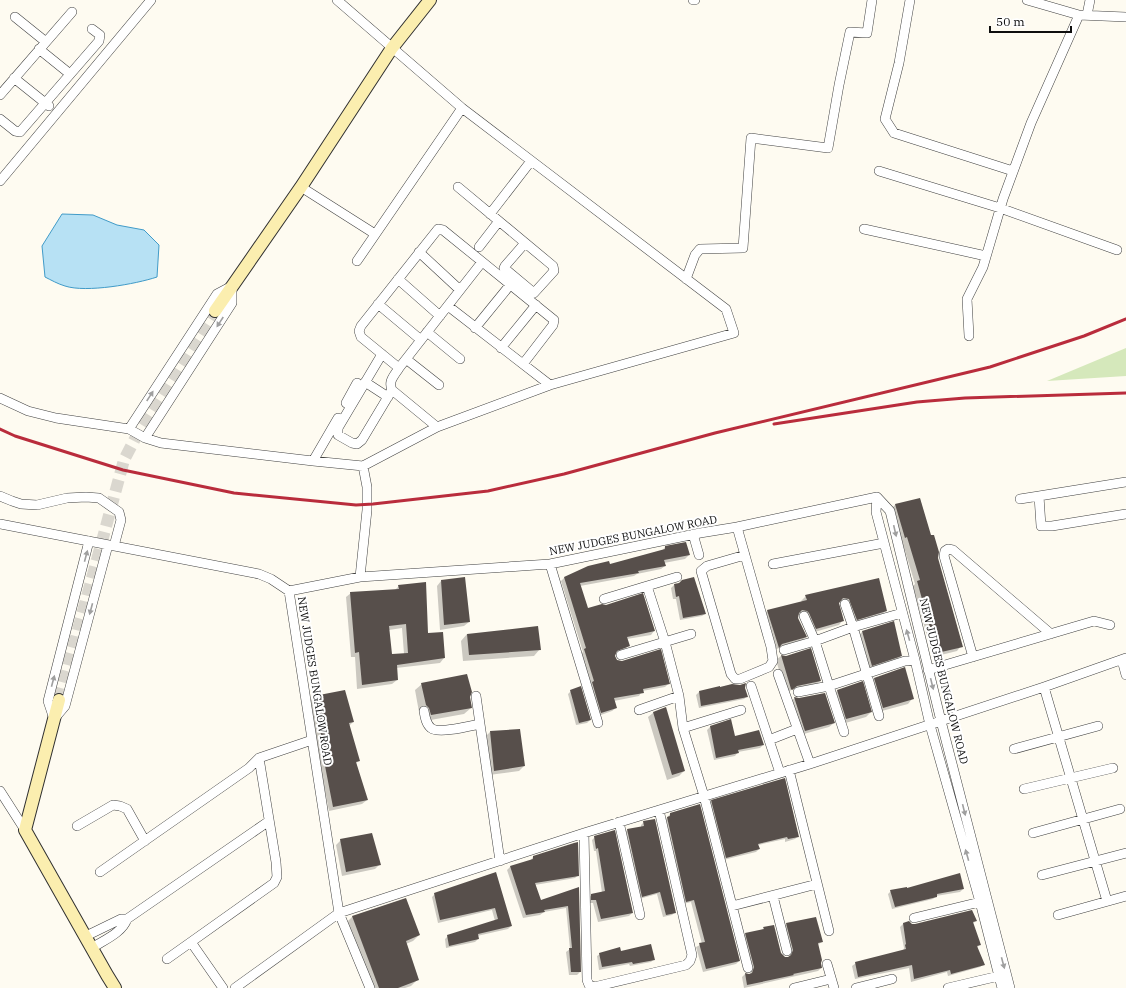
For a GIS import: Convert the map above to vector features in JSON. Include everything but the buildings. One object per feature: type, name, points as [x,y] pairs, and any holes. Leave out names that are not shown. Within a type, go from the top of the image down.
[{"type":"street","points":[[0,181],[151,0]]},
{"type":"street","points":[[0,398],[28,411],[56,418],[129,429],[145,438],[161,444],[363,466],[437,426],[550,385],[734,333],[726,309],[462,108],[337,0]]},
{"type":"street","points":[[215,311],[301,187],[392,48],[430,0]]},
{"type":"street","points":[[686,279],[695,255],[700,248],[743,248],[751,138],[829,148],[839,85],[850,32],[867,33],[872,0]]},
{"type":"street","points":[[910,0],[900,63],[885,119],[894,133],[1013,171]]},
{"type":"street","points":[[1027,0],[1083,15],[1126,16]]},
{"type":"street","points":[[969,336],[967,299],[986,256],[1013,171],[1031,123],[1090,0]]},
{"type":"street","points":[[0,95],[3,84],[14,78],[72,12]]},
{"type":"street","points":[[16,17],[70,74]]},
{"type":"street","points":[[0,119],[15,131],[20,132],[99,41],[100,35],[92,29]]},
{"type":"street","points":[[14,78],[56,113]]},
{"type":"street","points":[[357,261],[462,108]]},
{"type":"street","points":[[490,214],[531,161]]},
{"type":"street","points":[[879,171],[1000,208],[1117,250]]},
{"type":"street","points":[[301,187],[375,234]]},
{"type":"street","points":[[458,187],[499,221],[525,243],[554,268],[554,271],[534,293],[504,268],[525,243]]},
{"type":"street","points":[[478,247],[499,221]]},
{"type":"street","points":[[399,368],[361,337],[359,331],[361,326],[378,304],[438,229],[442,230],[554,320],[554,323],[523,364]]},
{"type":"street","points":[[864,229],[986,256]]},
{"type":"street","points":[[419,252],[460,290]]},
{"type":"street","points":[[361,383],[337,432],[352,443],[357,444],[362,440],[390,394],[391,380],[399,368],[482,262]]},
{"type":"street","points":[[398,279],[440,316]]},
{"type":"street","points":[[475,328],[510,285]]},
{"type":"street","points":[[129,429],[217,294],[232,286]]},
{"type":"street","points":[[145,438],[232,303],[232,286]]},
{"type":"street","points":[[378,304],[421,340]]},
{"type":"street","points":[[501,348],[536,305]]},
{"type":"street","points":[[448,306],[550,385]]},
{"type":"street","points":[[427,332],[460,359]]},
{"type":"street","points":[[313,461],[361,383],[382,354]]},
{"type":"street","points":[[406,359],[439,385]]},
{"type":"street","points":[[361,383],[390,394],[437,426]]},
{"type":"street","points":[[360,577],[367,510],[367,487],[363,466]]},
{"type":"street","points":[[1020,499],[1126,482]]},
{"type":"street","points":[[0,496],[21,504],[37,505],[67,498],[86,497],[102,499],[119,512],[121,517],[111,545],[65,706],[54,719]]},
{"type":"street","points":[[1039,496],[1041,526],[1052,526],[1126,514]]},
{"type":"street","points":[[878,497],[876,512],[915,660],[930,725],[980,902],[1002,988]]},
{"type":"street","name":"NEW JUDGES BUNGALOW ROAD","points":[[370,988],[339,912],[289,591],[360,577],[550,564],[878,497],[890,511],[928,670],[1010,988]]},
{"type":"street","points":[[0,524],[259,574],[271,579],[289,591]]},
{"type":"street","points":[[737,527],[745,555],[771,647],[773,661],[769,667],[740,679],[735,679],[731,674],[701,571],[707,566],[745,555]]},
{"type":"street","points":[[693,534],[699,555]]},
{"type":"street","points":[[54,719],[48,702],[90,541]]},
{"type":"street","points":[[772,564],[884,543]]},
{"type":"street","points":[[973,657],[944,556],[945,551],[948,549],[953,550],[1051,634]]},
{"type":"street","points":[[550,564],[598,723]]},
{"type":"street","points":[[604,599],[677,577]]},
{"type":"street","points":[[647,586],[665,642],[679,696],[683,728],[704,796],[748,968]]},
{"type":"street","points":[[845,604],[879,716]]},
{"type":"street","points":[[784,650],[815,641],[853,627],[902,614]]},
{"type":"street","points":[[804,616],[815,641],[844,732]]},
{"type":"street","points":[[928,670],[1094,621],[1110,625]]},
{"type":"street","points":[[621,655],[691,634]]},
{"type":"street","points":[[235,988],[339,912],[619,822],[810,764],[1124,659],[1126,675]]},
{"type":"street","points":[[798,692],[829,686],[905,661],[915,660]]},
{"type":"street","points":[[778,674],[810,764]]},
{"type":"street","points":[[752,686],[780,773]]},
{"type":"street","points":[[1044,687],[1107,901]]},
{"type":"street","points":[[476,696],[500,861]]},
{"type":"street","points":[[639,710],[679,696]]},
{"type":"street","points":[[25,830],[59,700]]},
{"type":"street","points":[[683,728],[741,710]]},
{"type":"street","points":[[424,711],[427,724],[432,730],[440,731],[480,724]]},
{"type":"street","points":[[1014,750],[1098,726]]},
{"type":"street","points":[[769,740],[797,729]]},
{"type":"street","points":[[100,872],[249,768],[259,758],[312,740]]},
{"type":"street","points":[[167,959],[274,883],[277,876],[276,862],[259,758]]},
{"type":"street","points":[[1024,789],[1113,768]]},
{"type":"street","points":[[789,770],[829,931]]},
{"type":"street","points":[[0,791],[25,830],[115,988]]},
{"type":"street","points":[[77,826],[112,806],[120,806],[127,810],[145,841]]},
{"type":"street","points":[[1033,834],[1120,809]]},
{"type":"street","points":[[584,833],[587,980],[589,985],[594,987],[686,965],[690,962],[692,955],[659,810]]},
{"type":"street","points":[[86,936],[121,919],[127,919],[269,821]]},
{"type":"street","points":[[619,822],[640,915]]},
{"type":"street","points":[[1042,875],[1126,853]]},
{"type":"street","points":[[732,906],[817,884]]},
{"type":"street","points":[[772,896],[787,952]]},
{"type":"street","points":[[1058,915],[1126,896]]},
{"type":"street","points":[[914,918],[980,902]]},
{"type":"street","points":[[92,948],[125,925],[127,919]]},
{"type":"street","points":[[191,942],[223,988]]},
{"type":"street","points":[[827,964],[834,988]]},
{"type":"street","points":[[953,988],[999,976]]},
{"type":"street","points":[[794,988],[831,978]]},
{"type":"street","points":[[856,988],[892,979]]},
{"type":"green space","points":[[1126,348],[1126,376],[1047,381]]},
{"type":"water","points":[[62,214],[93,215],[117,225],[144,230],[159,245],[157,277],[124,285],[85,289],[65,286],[45,277],[42,246]]},
{"type":"tunnel","points":[[59,700],[124,460],[138,433],[215,311]]},
{"type":"railway","points":[[0,429],[15,436],[123,470],[234,493],[356,505],[373,504],[488,491],[564,474],[715,433],[990,367],[1084,336],[1126,319]]},
{"type":"railway","points":[[774,424],[917,402],[965,398],[1126,393]]}]
